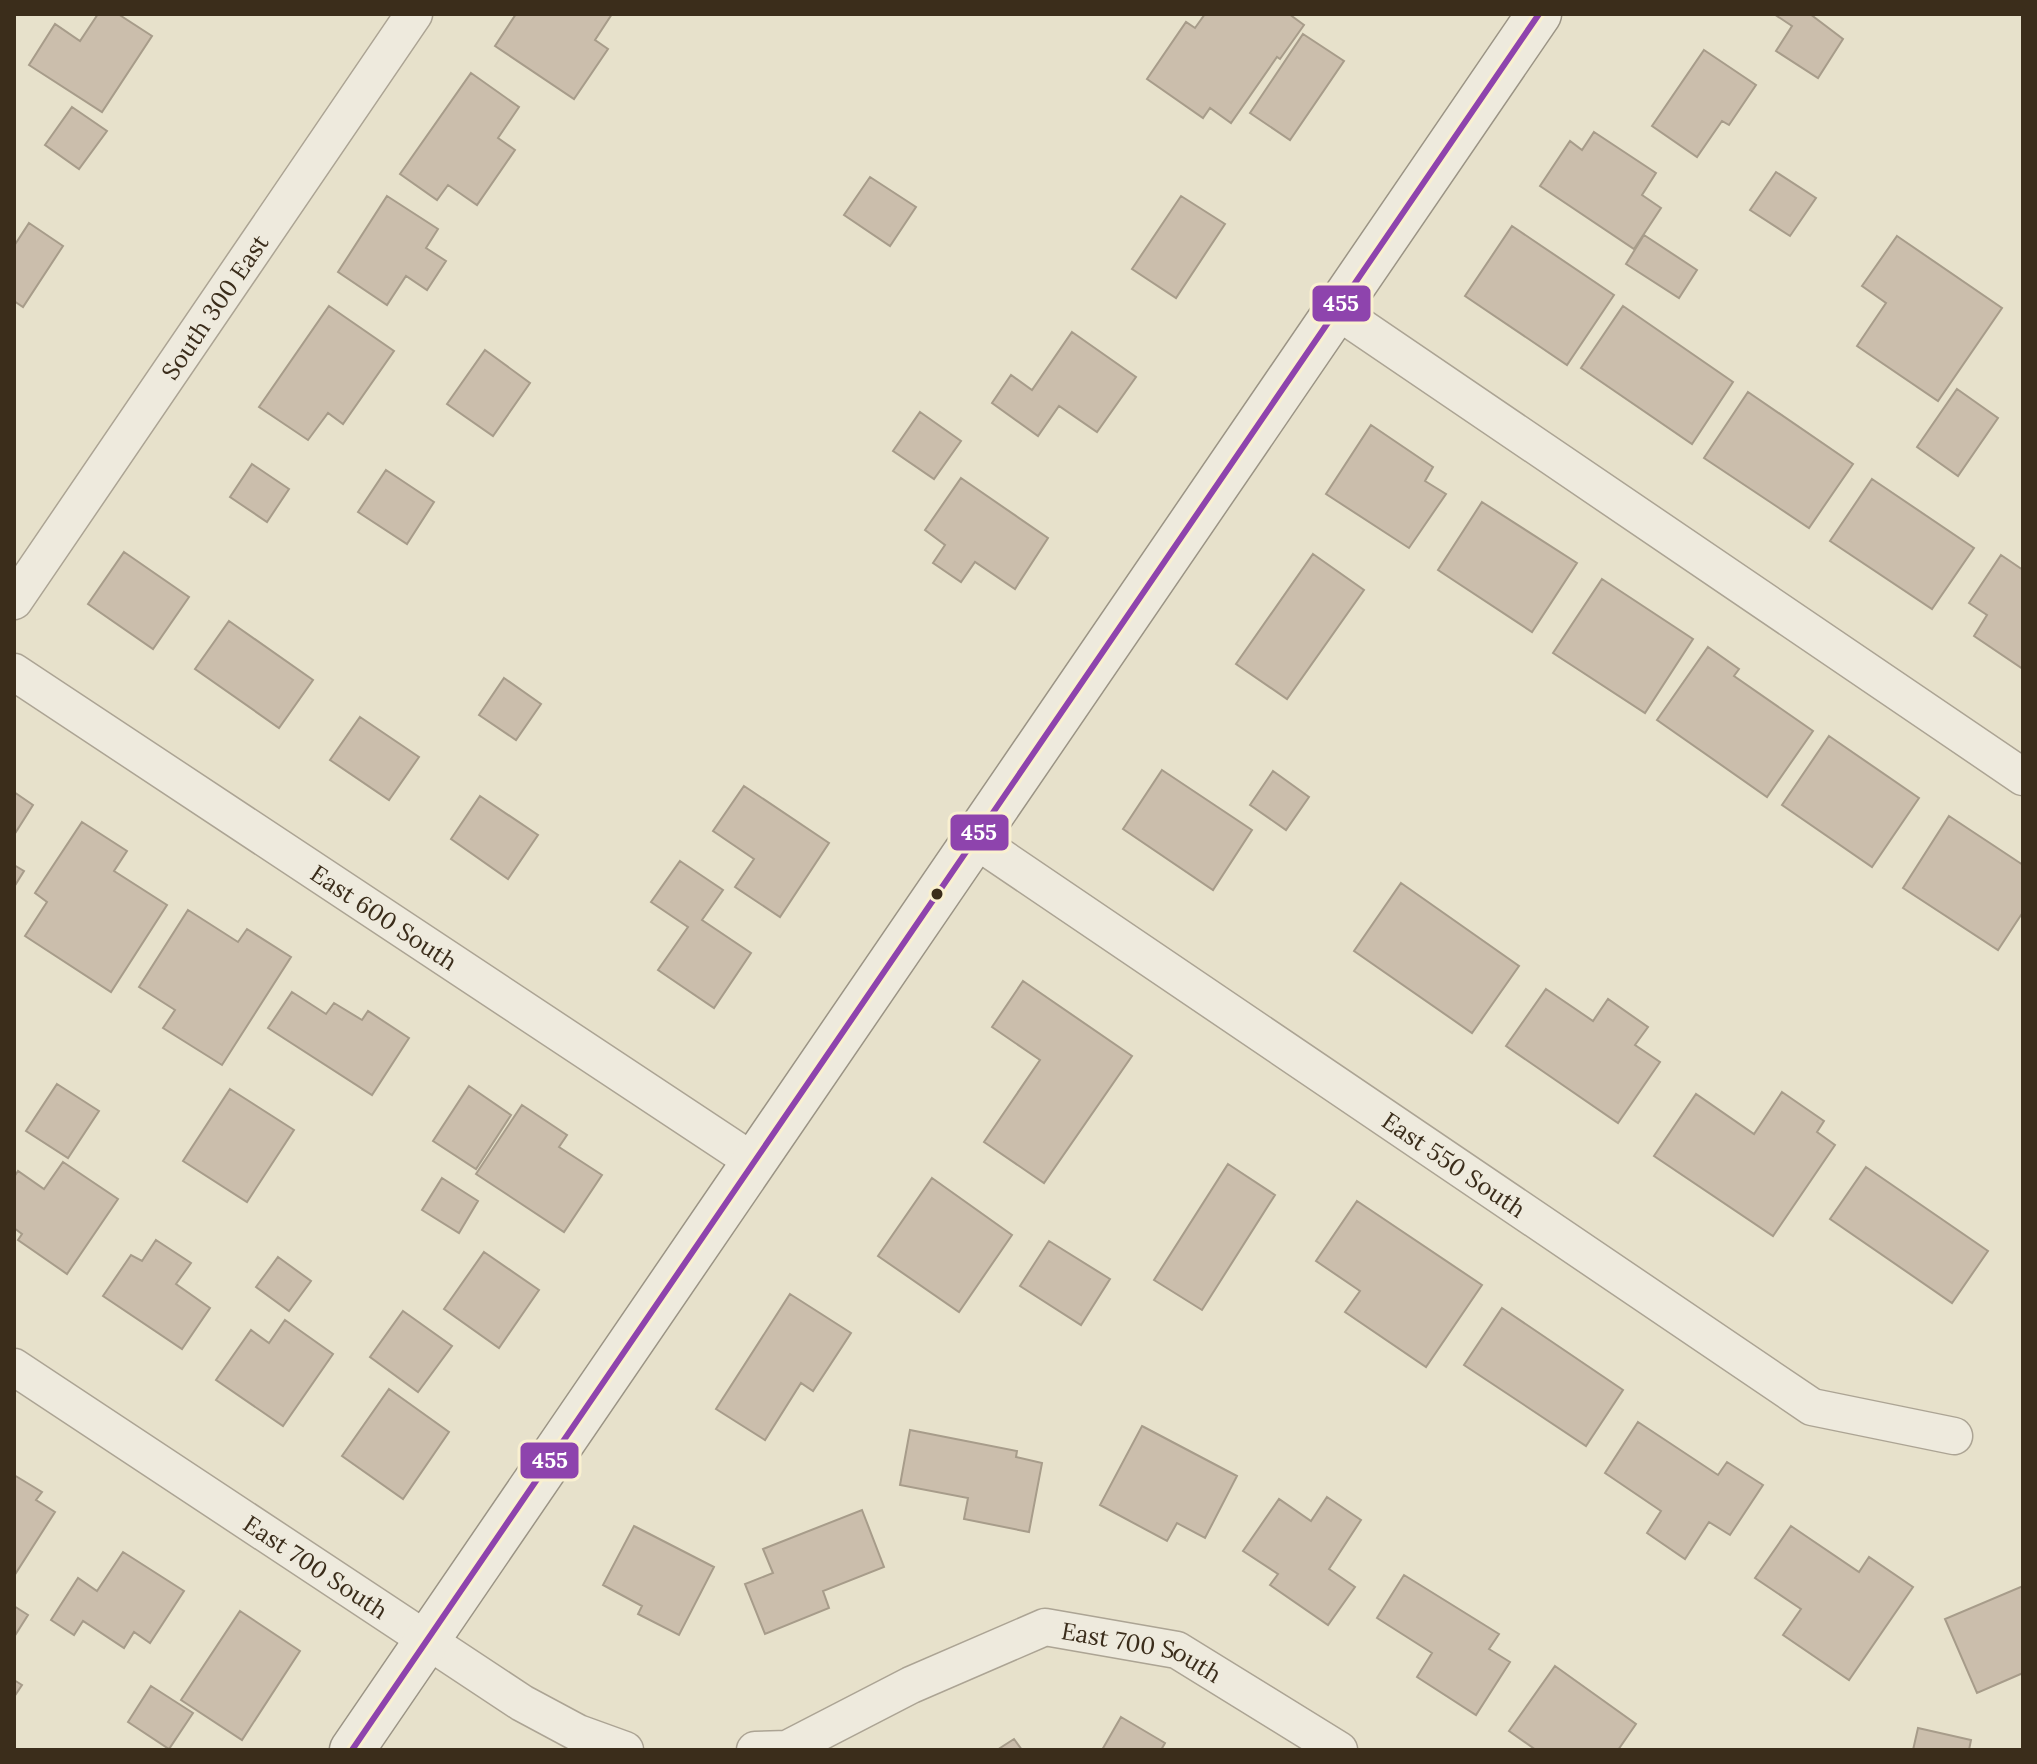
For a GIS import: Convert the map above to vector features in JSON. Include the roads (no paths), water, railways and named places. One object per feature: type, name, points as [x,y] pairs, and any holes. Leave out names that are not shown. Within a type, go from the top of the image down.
[{"type":"street","name":"South 300 East","points":[[14,601],[414,14]]},
{"type":"street","points":[[352,1750],[1539,14]]},
{"type":"street","points":[[1336,310],[2023,777]]},
{"type":"street","name":"East 600 South","points":[[14,672],[754,1162]]},
{"type":"street","name":"East 550 South","points":[[974,839],[1812,1407],[1954,1436]]},
{"type":"street","name":"East 700 South","points":[[14,1367],[522,1703],[578,1733],[625,1750]]},
{"type":"street","name":"East 700 South","points":[[755,1750],[787,1750],[911,1685],[1045,1627],[1177,1650],[1339,1750]]}]
